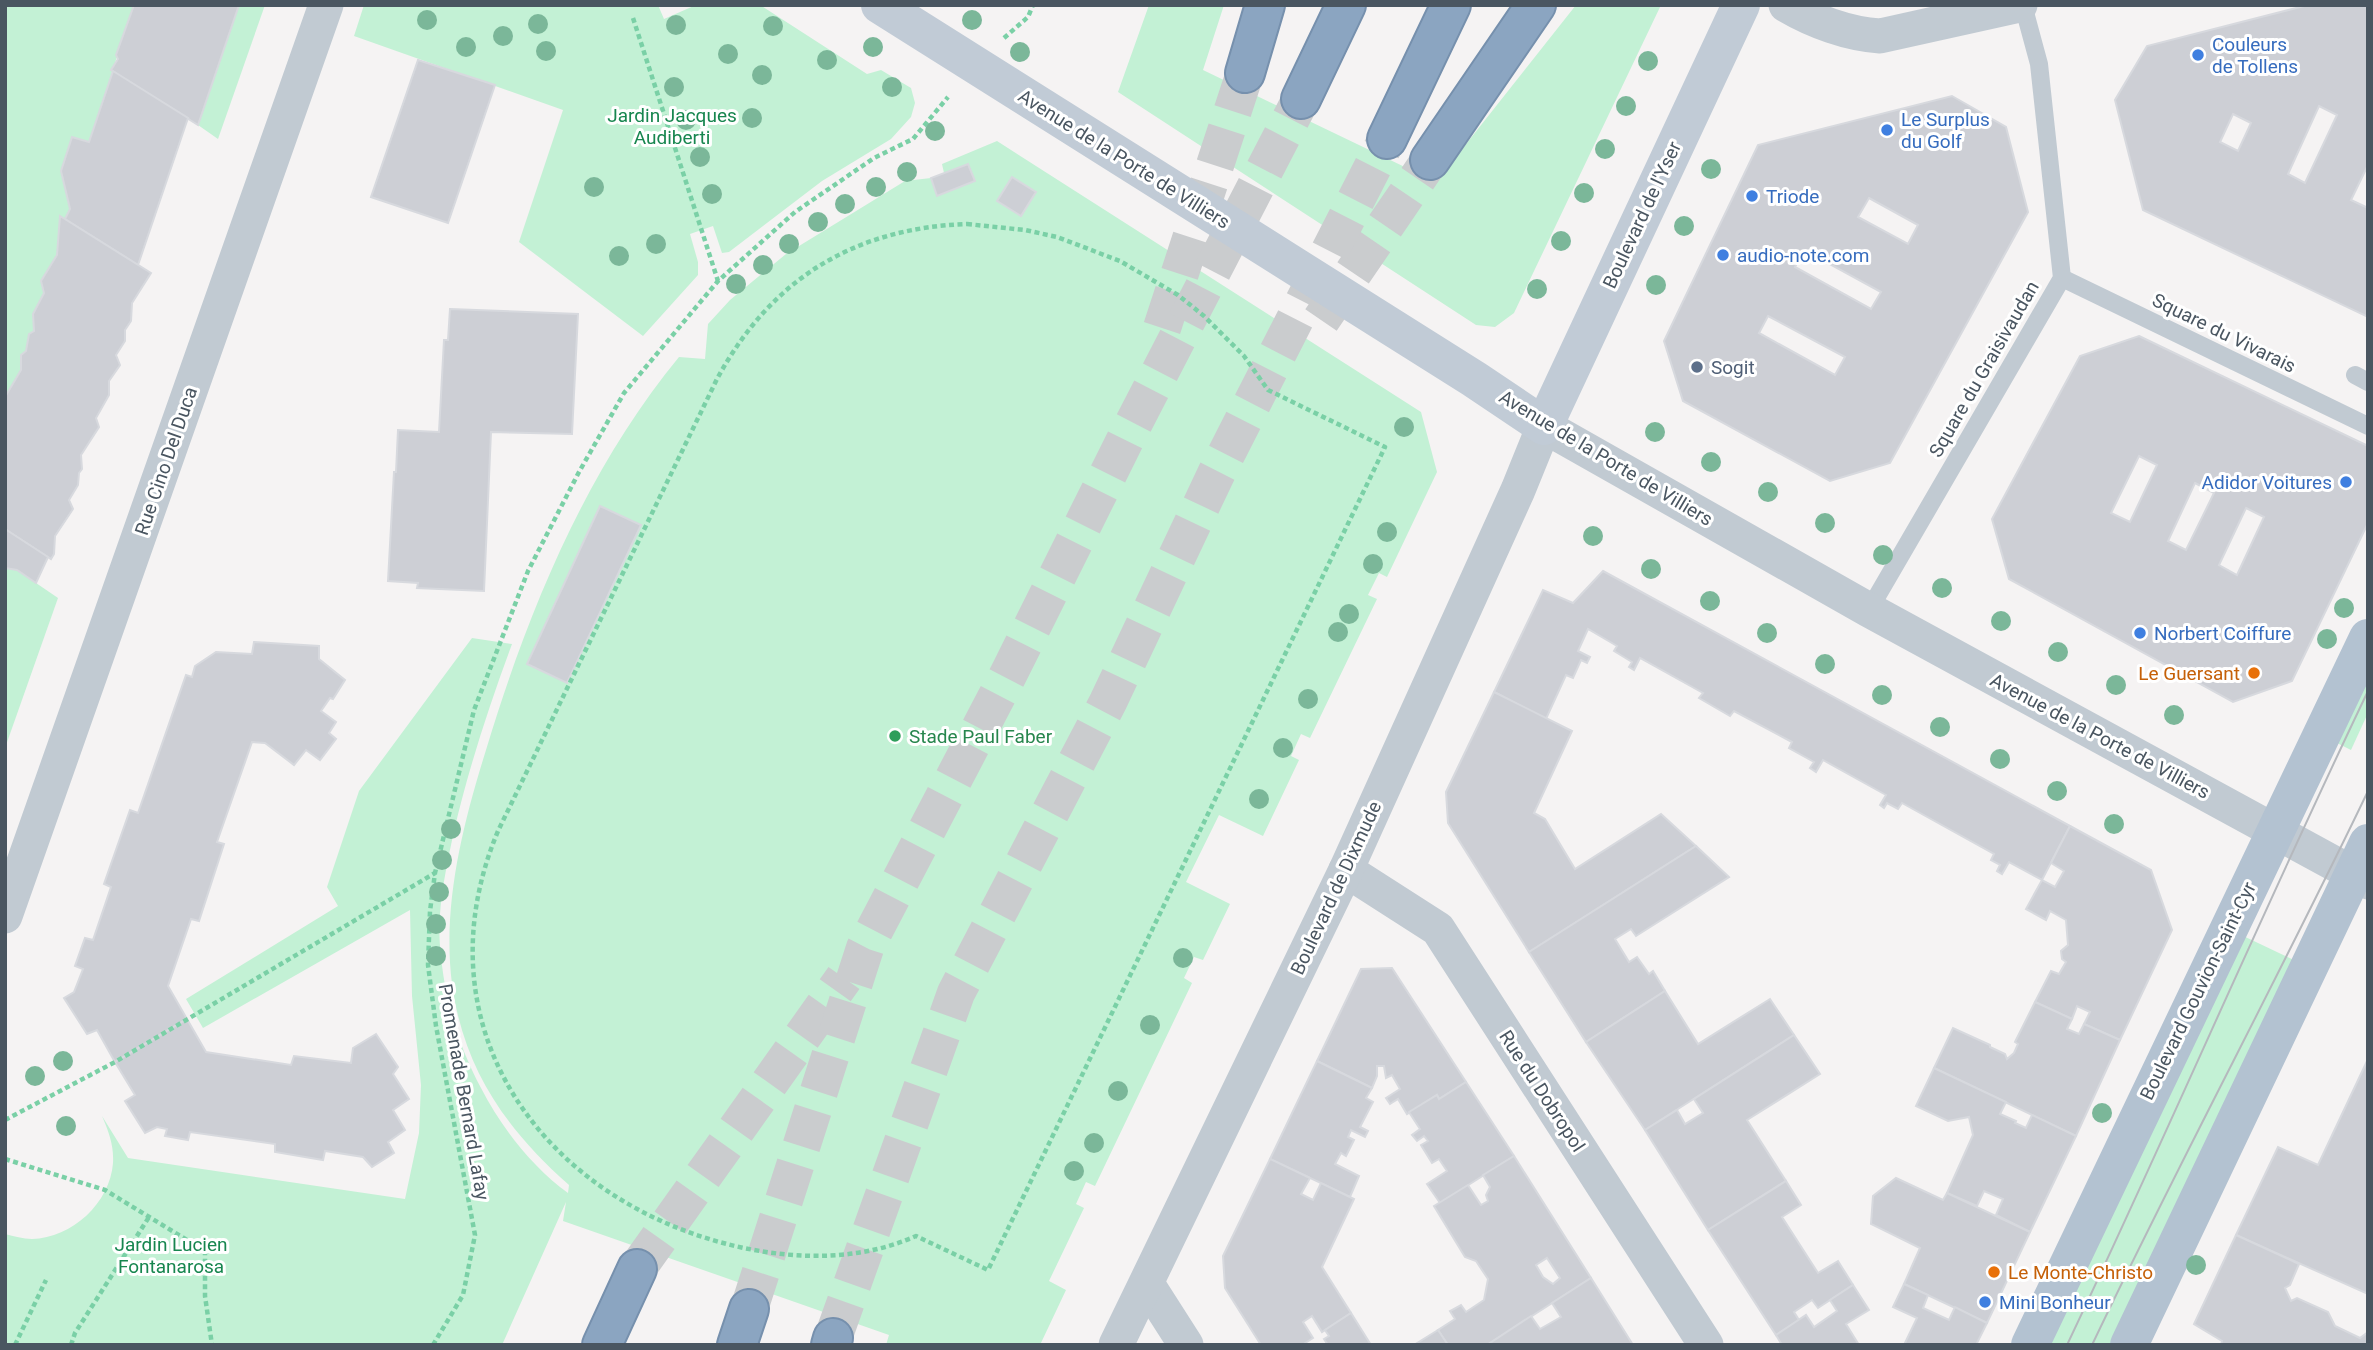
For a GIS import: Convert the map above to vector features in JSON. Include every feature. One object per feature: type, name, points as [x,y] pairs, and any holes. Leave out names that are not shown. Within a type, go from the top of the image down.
[{"type":"highway","points":[[1245,73],[1265,5]]},
{"type":"highway","points":[[1301,99],[1346,5]]},
{"type":"highway","points":[[1387,139],[1451,5]]},
{"type":"highway","points":[[1430,160],[1536,5]]},
{"type":"highway","points":[[602,1345],[637,1269]]},
{"type":"highway","points":[[737,1345],[749,1309]]},
{"type":"main road","name":"Boulevard Gouvion-Saint-Cyr","points":[[2030,1345],[2368,638]]},
{"type":"main road","points":[[2136,1343],[2363,866]]},
{"type":"street","name":"Rue Cino Del Duca","points":[[5,916],[326,5]]},
{"type":"street","name":"Avenue de la Porte de Villiers","points":[[880,5],[1474,379],[1544,426],[1869,610],[2275,831],[2363,866]]},
{"type":"street","name":"Boulevard de l'Yser","points":[[1544,426],[1741,5]]},
{"type":"street","points":[[1786,5],[1804,16],[1864,35],[1880,36],[2021,5]]},
{"type":"street","name":"Boulevard de Dixmude","points":[[1116,1345],[1346,870],[1518,490],[1544,426]]},
{"type":"street","name":"Rue du Dobropol","points":[[1346,870],[1438,929],[1706,1345]]},
{"type":"street","points":[[1147,1284],[1186,1345]]},
{"type":"lane","name":"Square du Graisivaudan","points":[[1869,610],[2062,278],[2039,64],[2021,5]]},
{"type":"lane","name":"Square du Vivarais","points":[[2062,278],[2368,426]]},
{"type":"path","name":"Promenade Bernard Lafay","points":[[433,1345],[463,1295],[475,1236],[436,1026],[428,965],[430,911],[435,873],[474,710],[528,571],[579,471],[624,393],[718,281],[795,212],[874,158],[914,139],[974,64],[1028,17],[1033,5]]},
{"type":"path","points":[[633,18],[718,281]]},
{"type":"path","points":[[967,224],[1025,230],[1089,248],[1150,277],[1204,316],[1244,356],[1268,390],[1385,447],[988,1270],[916,1236],[858,1253],[822,1256],[786,1255],[720,1243],[688,1232],[638,1208],[600,1185],[574,1164],[534,1124],[512,1094],[495,1062],[480,1017],[472,971],[473,922],[482,876],[498,831],[728,358],[748,329],[772,302],[809,272],[851,248],[873,239],[919,228],[967,224]]},
{"type":"path","points":[[5,1120],[115,1062],[435,873]]},
{"type":"path","points":[[5,1159],[105,1190],[205,1251],[205,1296],[212,1345]]},
{"type":"path","points":[[72,1345],[75,1332],[149,1217]]},
{"type":"path","points":[[15,1345],[46,1280]]},
{"type":"green space","points":[[5,5],[134,5],[89,142],[72,137],[61,171],[70,209],[65,219],[60,216],[57,255],[34,314],[34,331],[29,334],[26,351],[21,355],[21,370],[5,397]]},
{"type":"green space","points":[[239,5],[265,5],[218,139],[198,125]]},
{"type":"green space","name":"Jardin Jacques Audiberti","points":[[364,5],[658,5],[664,19],[696,5],[760,5],[867,74],[881,70],[911,88],[915,103],[911,117],[891,139],[822,181],[729,252],[722,253],[713,226],[690,234],[698,262],[698,275],[643,336],[519,242],[563,110],[354,36]]},
{"type":"green space","points":[[1149,5],[1224,5],[1203,70],[1436,182],[1576,5],[1661,5],[1514,313],[1495,327],[1476,325],[1118,92]]},
{"type":"green space","name":"Stade Paul Faber","points":[[997,141],[1421,412],[1437,472],[1387,577],[1379,573],[1368,595],[1377,599],[1310,738],[1301,734],[1291,756],[1299,760],[1263,836],[1219,815],[1186,882],[1230,904],[1203,960],[1194,957],[1184,978],[1192,983],[1095,1186],[1086,1182],[1076,1204],[1084,1208],[1049,1281],[1066,1290],[1040,1345],[886,1345],[889,1335],[563,1221],[566,1202],[502,1345],[5,1345],[5,1234],[29,1239],[47,1237],[74,1225],[97,1204],[105,1192],[113,1163],[113,1151],[102,1116],[128,1158],[405,1199],[419,1133],[421,1085],[412,996],[410,910],[203,1028],[186,999],[338,906],[327,887],[359,791],[472,638],[512,644],[473,760],[448,860],[439,932],[445,983],[459,1037],[489,1103],[530,1159],[568,1193],[569,1185],[546,1164],[507,1119],[478,1071],[466,1044],[458,1015],[450,954],[452,895],[462,836],[486,750],[541,594],[588,494],[616,447],[679,357],[705,359],[708,324],[730,300],[786,254],[905,181],[931,178],[944,173],[942,164]]},
{"type":"green space","points":[[5,568],[17,570],[58,598],[5,748]]},
{"type":"green space","points":[[2368,663],[2368,713],[2351,750],[2331,740]]},
{"type":"green space","points":[[2237,933],[2300,963],[2118,1345],[2041,1345]]},
{"type":"building","points":[[134,5],[239,5],[198,125],[111,70],[118,59],[116,55]]},
{"type":"building","points":[[2308,5],[2368,5],[2368,165],[2351,200],[2368,208],[2368,317],[2143,210],[2115,100],[2147,46]],"holes":[[[2319,106],[2337,115],[2305,183],[2288,174]],[[2233,114],[2251,123],[2238,151],[2220,142]]]},
{"type":"building","points":[[418,60],[495,85],[448,223],[371,197]]},
{"type":"building","points":[[113,71],[188,118],[138,265],[65,219],[70,209],[61,171],[72,137],[89,142]]},
{"type":"building","points":[[1952,96],[2006,127],[2028,212],[1890,463],[1830,481],[1683,401],[1664,341],[1758,145]],"holes":[[[1869,198],[1918,225],[1908,244],[1858,217]],[[1804,250],[1881,292],[1871,309],[1795,267]],[[1768,316],[1845,357],[1835,375],[1759,333]]]},
{"type":"building","points":[[968,164],[975,181],[937,196],[931,178]]},
{"type":"building","points":[[1012,177],[1036,192],[1021,216],[997,201]]},
{"type":"building","points":[[60,216],[151,273],[132,303],[131,321],[125,330],[125,341],[116,355],[120,365],[109,381],[109,395],[96,418],[99,427],[81,455],[82,469],[78,485],[69,500],[73,509],[55,536],[51,559],[5,529],[5,397],[21,370],[21,355],[26,351],[29,334],[34,331],[33,314],[44,293],[41,281],[57,255]]},
{"type":"building","points":[[450,309],[578,314],[572,434],[491,432],[484,591],[417,588],[418,583],[388,581],[398,430],[439,432],[444,340],[448,340]]},
{"type":"building","points":[[2139,336],[2368,446],[2368,523],[2292,681],[2233,702],[2009,579],[1992,519],[2080,356]],"holes":[[[2139,456],[2157,465],[2130,522],[2111,513]],[[2195,483],[2214,493],[2186,550],[2168,541]],[[2246,508],[2264,517],[2237,575],[2219,565]]]},
{"type":"building","points":[[600,506],[641,525],[567,683],[527,664]]},
{"type":"building","points":[[5,529],[48,557],[36,583],[17,570],[5,568]]},
{"type":"building","points":[[1603,571],[2070,826],[2042,880],[2009,862],[2002,874],[1997,871],[2000,865],[1991,860],[1994,854],[1902,803],[1898,809],[1887,803],[1884,808],[1880,805],[1886,795],[1823,760],[1816,772],[1810,768],[1814,762],[1789,748],[1792,742],[1734,711],[1730,716],[1699,698],[1703,693],[1640,658],[1634,670],[1629,667],[1632,662],[1614,651],[1617,646],[1588,629],[1578,651],[1590,657],[1587,663],[1581,660],[1573,678],[1566,675],[1546,719],[1494,692],[1543,590],[1573,603]]},
{"type":"building","points":[[254,642],[319,646],[319,659],[345,680],[333,699],[330,698],[321,711],[336,722],[329,733],[336,739],[320,760],[306,750],[294,765],[265,743],[252,742],[217,842],[224,844],[199,921],[191,919],[168,986],[187,1019],[115,1062],[97,1030],[87,1034],[64,998],[74,992],[83,969],[75,966],[85,938],[93,940],[111,887],[104,884],[130,810],[138,813],[186,675],[192,677],[195,666],[216,652],[252,654]]},
{"type":"building","points":[[1494,692],[1572,731],[1534,813],[1545,819],[1575,869],[1661,814],[1696,846],[1529,952],[1448,823],[1446,792]]},
{"type":"building","points":[[2070,826],[2151,870],[2172,930],[2120,1040],[2084,1024],[2090,1012],[2077,1006],[2072,1019],[2035,1002],[2051,971],[2059,974],[2066,962],[2062,959],[2061,951],[2068,945],[2066,920],[2050,911],[2046,920],[2026,909],[2042,880],[2055,887],[2064,871],[2051,863]]},
{"type":"building","points":[[1696,846],[1729,877],[1636,936],[1631,929],[1615,939],[1629,962],[1637,957],[1649,974],[1653,971],[1665,991],[1586,1042],[1529,952]]},
{"type":"building","points":[[1392,968],[1466,1082],[1439,1099],[1437,1095],[1407,1114],[1398,1099],[1390,1104],[1386,1098],[1400,1089],[1392,1075],[1386,1078],[1384,1066],[1377,1066],[1377,1076],[1372,1088],[1317,1061],[1361,969]]},
{"type":"building","points":[[1665,991],[1698,1044],[1770,999],[1794,1035],[1645,1130],[1586,1042]]},
{"type":"building","points":[[2035,1002],[2072,1019],[2067,1029],[2079,1034],[2084,1024],[2120,1040],[2076,1136],[1934,1068],[1953,1028],[1990,1045],[2005,1054],[2007,1059],[2014,1053],[2018,1044],[2015,1042]]},
{"type":"building","points":[[187,1019],[206,1052],[291,1065],[294,1056],[351,1063],[353,1048],[376,1034],[398,1067],[393,1074],[409,1099],[393,1110],[405,1130],[388,1142],[394,1153],[372,1167],[363,1157],[325,1151],[323,1160],[275,1152],[275,1144],[190,1132],[188,1140],[165,1136],[167,1129],[157,1127],[145,1133],[125,1101],[135,1095],[115,1062]]},
{"type":"building","points":[[1794,1035],[1820,1074],[1747,1120],[1786,1181],[1708,1230],[1645,1130],[1677,1110],[1685,1124],[1703,1113],[1694,1099]]},
{"type":"building","points":[[2368,1059],[2368,1294],[2236,1235],[2278,1147],[2318,1165]]},
{"type":"building","points":[[1317,1061],[1372,1088],[1366,1098],[1373,1102],[1360,1127],[1368,1131],[1365,1137],[1351,1130],[1348,1137],[1354,1140],[1346,1156],[1341,1153],[1335,1164],[1359,1176],[1350,1197],[1270,1159]]},
{"type":"building","points":[[1934,1068],[2006,1102],[2000,1114],[2016,1121],[2015,1123],[2026,1128],[2032,1115],[2076,1136],[2030,1232],[1996,1215],[2003,1199],[1984,1191],[1977,1206],[1947,1193],[1973,1135],[1969,1117],[1948,1121],[1916,1106]]},
{"type":"building","points":[[1466,1082],[1514,1156],[1440,1203],[1427,1184],[1447,1171],[1439,1159],[1432,1163],[1421,1145],[1428,1141],[1424,1136],[1417,1141],[1412,1135],[1420,1129],[1409,1112],[1437,1095],[1439,1099]]},
{"type":"building","points":[[1514,1156],[1591,1278],[1487,1345],[1448,1345],[1438,1330],[1455,1319],[1450,1311],[1461,1305],[1466,1312],[1484,1300],[1488,1279],[1476,1261],[1465,1257],[1434,1206],[1468,1185],[1481,1205],[1488,1201],[1486,1195],[1490,1187],[1483,1175]],"holes":[[[1547,1258],[1560,1278],[1553,1284],[1543,1277],[1536,1265]]]},
{"type":"building","points":[[1270,1159],[1310,1178],[1301,1194],[1313,1200],[1321,1183],[1354,1199],[1322,1267],[1351,1313],[1322,1332],[1312,1316],[1303,1322],[1313,1338],[1302,1345],[1261,1345],[1225,1288],[1223,1256]]},
{"type":"building","points":[[1896,1178],[1943,1200],[1947,1193],[2030,1232],[1987,1323],[1904,1284],[1920,1248],[1871,1224],[1873,1196]]},
{"type":"building","points":[[1786,1181],[1801,1205],[1782,1217],[1818,1273],[1838,1261],[1853,1285],[1818,1308],[1812,1300],[1794,1312],[1799,1320],[1776,1335],[1708,1230]]},
{"type":"building","points":[[2236,1235],[2299,1264],[2290,1285],[2285,1288],[2291,1301],[2297,1298],[2328,1312],[2335,1326],[2360,1338],[2368,1332],[2368,1345],[2221,1345],[2222,1341],[2194,1324]]},
{"type":"building","points":[[1591,1278],[1633,1345],[1487,1345],[1531,1316],[1540,1329],[1561,1317],[1552,1303]]},
{"type":"building","points":[[1904,1284],[1928,1295],[1923,1308],[1949,1320],[1955,1307],[1987,1323],[1976,1345],[1904,1345],[1917,1318],[1893,1307]]},
{"type":"building","points":[[1853,1285],[1869,1310],[1846,1324],[1859,1345],[1782,1345],[1776,1335],[1806,1315],[1814,1327],[1837,1311],[1830,1300]]},
{"type":"building","points":[[1351,1313],[1371,1345],[1328,1345],[1324,1339],[1329,1336],[1325,1330]]},
{"type":"building","points":[[1438,1330],[1448,1345],[1414,1345]]},
{"type":"tunnel","points":[[1162,328],[1245,73]]},
{"type":"tunnel","points":[[749,1309],[865,948],[1009,673],[1127,436],[1301,99]]},
{"type":"tunnel","points":[[833,1338],[956,993],[1108,702],[1217,472],[1387,139]]},
{"type":"tunnel","points":[[1321,320],[1430,160]]},
{"type":"tunnel","points":[[637,1269],[844,978]]},
{"type":"tram line","points":[[2067,1345],[2368,691]]},
{"type":"tram line","points":[[2092,1345],[2368,791]]},
{"type":"place","name":"Couleurs de Tollens","points":[[2198,55]]},
{"type":"place","name":"Le Surplus du Golf","points":[[1887,130]]},
{"type":"place","name":"Triode","points":[[1752,196]]},
{"type":"place","name":"audio-note.com","points":[[1723,255]]},
{"type":"place","name":"Sogit","points":[[1697,367]]},
{"type":"place","name":"Adidor Voitures","points":[[2346,482]]},
{"type":"place","name":"Norbert Coiffure","points":[[2140,633]]},
{"type":"place","name":"Le Guersant","points":[[2254,673]]},
{"type":"place","name":"Stade Paul Faber","points":[[895,736]]},
{"type":"place","name":"Le Monte-Christo","points":[[1994,1272]]},
{"type":"place","name":"Mini Bonheur","points":[[1985,1302]]},
{"type":"park label","name":"Jardin Lucien Fontanarosa","points":[[171,1255]]}]
